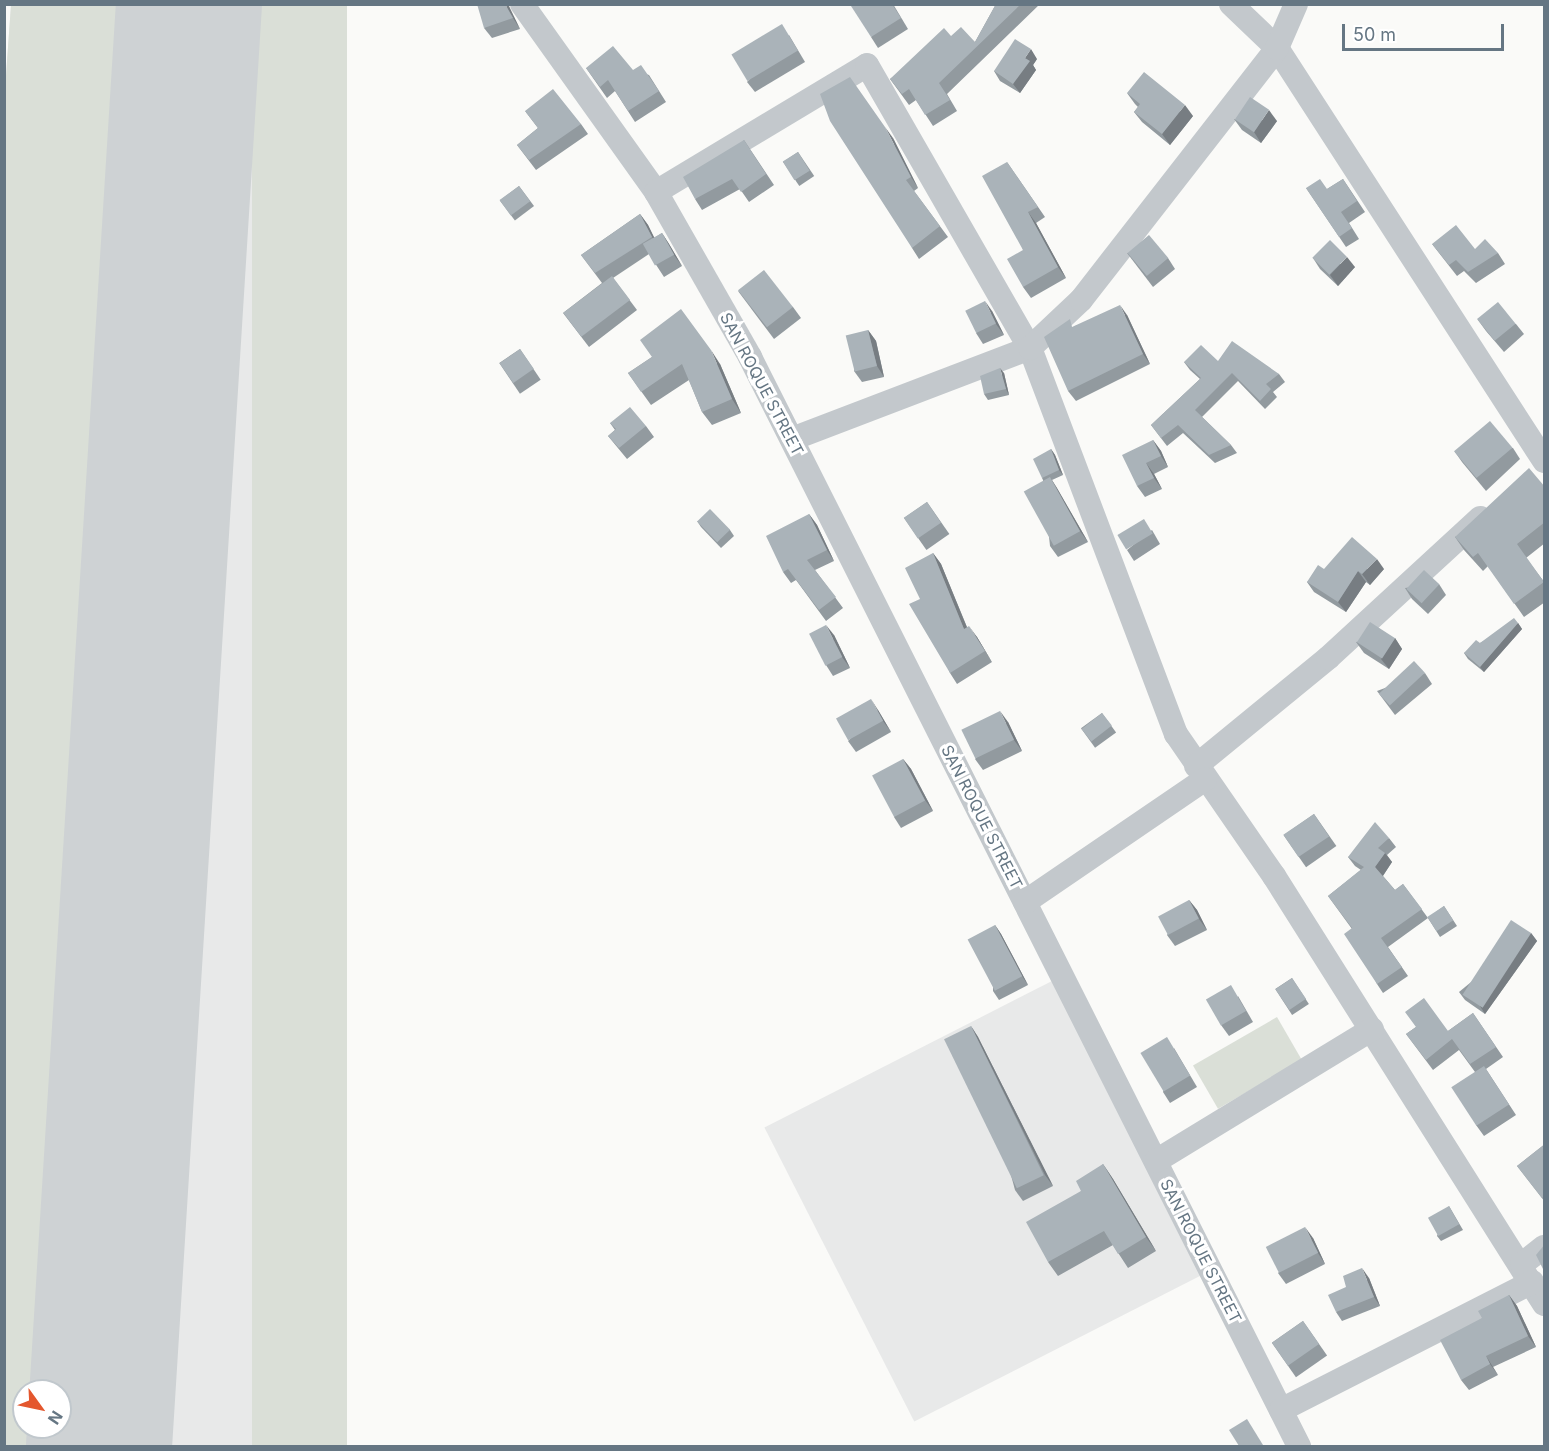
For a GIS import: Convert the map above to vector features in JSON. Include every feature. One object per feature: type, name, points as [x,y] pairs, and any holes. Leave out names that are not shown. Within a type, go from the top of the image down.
[{"type":"street","name":"SAN ROQUE STREET","points":[[522,4],[656,192],[792,439],[1299,1446]]},
{"type":"street","points":[[1231,4],[1277,48],[1538,465]]},
{"type":"street","points":[[792,439],[1030,348],[1081,300],[1277,48],[1296,4]]},
{"type":"street","points":[[656,192],[867,65],[1030,348],[1163,709],[1200,773],[1372,1029],[1545,1304]]},
{"type":"street","points":[[1025,902],[1200,773],[1501,499]]},
{"type":"street","points":[[1156,1161],[1372,1029]]},
{"type":"street","points":[[1281,1410],[1527,1273],[1545,1247]]},
{"type":"shaded area","points":[[11,5],[347,5],[261,1446],[4,1446],[4,104]]},
{"type":"shaded area","points":[[11,5],[128,5],[51,1379],[12,1379],[12,1439],[47,1439],[46,1446],[4,1446],[4,104]]},
{"type":"shaded area","points":[[252,5],[347,5],[347,1446],[252,1446]]},
{"type":"shaded area","points":[[1054,980],[1204,1274],[914,1422],[764,1128]]},
{"type":"shaded area","points":[[1277,1017],[1302,1060],[1218,1109],[1193,1066]]},
{"type":"building","points":[[477,4],[505,4],[513,18],[484,28]]},
{"type":"building","points":[[854,4],[892,4],[901,18],[871,37],[851,6]]},
{"type":"building","points":[[996,4],[1021,4],[939,83],[950,100],[925,115],[909,89],[902,94],[890,79],[944,28],[951,36],[961,27],[975,42]]},
{"type":"building","points":[[782,24],[798,51],[747,81],[731,54]]},
{"type":"building","points":[[1015,39],[1031,49],[1025,58],[1030,61],[1013,84],[994,71]]},
{"type":"building","points":[[613,46],[633,70],[641,65],[659,91],[628,111],[608,80],[600,87],[586,68]]},
{"type":"building","points":[[1144,72],[1185,105],[1162,134],[1134,112],[1140,104],[1127,93]]},
{"type":"building","points":[[850,77],[885,127],[911,177],[906,180],[940,226],[912,248],[830,121],[820,94]]},
{"type":"building","points":[[553,89],[581,124],[529,160],[517,145],[538,128],[525,111]]},
{"type":"building","points":[[1250,97],[1269,110],[1254,132],[1235,119]]},
{"type":"building","points":[[744,140],[766,174],[741,192],[732,179],[695,199],[683,177]]},
{"type":"building","points":[[798,152],[810,171],[794,180],[783,162]]},
{"type":"building","points":[[1007,162],[1038,207],[1028,212],[1058,267],[1023,287],[1007,259],[1023,250],[982,176]]},
{"type":"building","points":[[1320,179],[1327,189],[1343,179],[1357,201],[1341,212],[1352,228],[1339,237],[1306,188]]},
{"type":"building","points":[[519,186],[530,201],[511,215],[500,200]]},
{"type":"building","points":[[640,214],[652,237],[595,273],[581,255]]},
{"type":"building","points":[[1456,225],[1475,249],[1485,239],[1498,253],[1468,272],[1456,260],[1449,265],[1432,244]]},
{"type":"building","points":[[662,233],[674,255],[655,266],[643,244]]},
{"type":"building","points":[[1149,235],[1168,258],[1147,276],[1128,253]]},
{"type":"building","points":[[1330,240],[1347,257],[1329,275],[1312,258]]},
{"type":"building","points":[[764,270],[793,307],[767,327],[738,290]]},
{"type":"building","points":[[612,276],[630,300],[581,337],[563,313]]},
{"type":"building","points":[[985,301],[996,323],[976,333],[965,311]]},
{"type":"building","points":[[1498,302],[1516,324],[1495,341],[1477,319]]},
{"type":"building","points":[[1120,305],[1143,354],[1068,391],[1044,337],[1070,319],[1072,327]]},
{"type":"building","points":[[681,309],[711,350],[732,399],[702,412],[682,364],[641,392],[628,373],[652,357],[640,340]]},
{"type":"building","points":[[868,330],[877,366],[855,371],[846,336]]},
{"type":"building","points":[[1232,341],[1279,374],[1266,384],[1271,389],[1260,401],[1232,373],[1195,410],[1231,445],[1209,455],[1178,425],[1161,438],[1151,425],[1201,378],[1184,362],[1201,345],[1218,361]]},
{"type":"building","points":[[520,349],[534,369],[513,383],[500,363]]},
{"type":"building","points":[[1000,368],[1006,389],[984,394],[980,376]]},
{"type":"building","points":[[630,407],[646,426],[619,448],[608,436],[616,429],[610,423]]},
{"type":"building","points":[[1490,421],[1512,448],[1476,478],[1454,451]]},
{"type":"building","points":[[1153,440],[1161,456],[1146,463],[1154,478],[1137,486],[1122,455]]},
{"type":"building","points":[[1051,449],[1059,470],[1042,478],[1033,459]]},
{"type":"building","points":[[1529,468],[1545,487],[1545,522],[1517,544],[1544,582],[1514,604],[1478,553],[1473,557],[1455,537]]},
{"type":"building","points":[[1050,477],[1080,531],[1054,546],[1024,492]]},
{"type":"building","points":[[927,502],[941,523],[918,538],[904,518]]},
{"type":"building","points":[[710,509],[730,530],[717,542],[697,522]]},
{"type":"building","points":[[809,514],[827,550],[807,560],[836,597],[819,610],[788,569],[783,572],[766,536]]},
{"type":"building","points":[[1144,519],[1153,534],[1126,550],[1117,535]]},
{"type":"building","points":[[1352,537],[1377,559],[1362,574],[1358,571],[1338,602],[1307,582],[1318,565],[1324,569]]},
{"type":"building","points":[[933,553],[964,629],[969,626],[985,651],[950,673],[909,604],[920,599],[905,568]]},
{"type":"building","points":[[1424,570],[1439,584],[1422,603],[1406,589]]},
{"type":"building","points":[[1514,618],[1518,623],[1480,667],[1464,653],[1476,640],[1480,643]]},
{"type":"building","points":[[1370,622],[1395,638],[1382,658],[1357,642]]},
{"type":"building","points":[[826,625],[842,657],[825,666],[809,634]]},
{"type":"building","points":[[1414,661],[1425,673],[1390,705],[1379,694]]},
{"type":"building","points":[[871,699],[883,721],[848,740],[836,718]]},
{"type":"building","points":[[1000,711],[1014,740],[975,759],[961,730]]},
{"type":"building","points":[[1102,713],[1112,726],[1091,742],[1082,729]]},
{"type":"building","points":[[903,759],[925,800],[894,817],[872,775]]},
{"type":"building","points":[[1314,814],[1329,836],[1298,857],[1283,835]]},
{"type":"building","points":[[1375,822],[1389,838],[1378,848],[1385,853],[1375,867],[1395,890],[1403,884],[1422,909],[1381,938],[1402,967],[1377,984],[1344,934],[1352,928],[1328,896],[1364,867],[1348,857]]},
{"type":"building","points":[[1189,900],[1199,919],[1168,935],[1158,916]]},
{"type":"building","points":[[1444,906],[1453,920],[1436,931],[1427,917]]},
{"type":"building","points":[[1511,920],[1531,933],[1483,1008],[1463,995]]},
{"type":"building","points":[[995,925],[1022,976],[995,991],[968,940]]},
{"type":"building","points":[[1292,978],[1306,999],[1289,1010],[1275,989]]},
{"type":"building","points":[[1231,985],[1246,1011],[1221,1025],[1206,1000]]},
{"type":"building","points":[[1424,998],[1448,1031],[1473,1013],[1496,1047],[1470,1064],[1452,1039],[1426,1060],[1406,1034],[1416,1027],[1405,1012]]},
{"type":"building","points":[[971,1026],[1044,1175],[1017,1188],[944,1039]]},
{"type":"building","points":[[1167,1037],[1190,1076],[1164,1092],[1140,1053]]},
{"type":"building","points":[[1484,1066],[1509,1105],[1476,1126],[1451,1087]]},
{"type":"building","points":[[1545,1144],[1545,1196],[1542,1198],[1517,1166]]},
{"type":"building","points":[[1103,1164],[1146,1237],[1118,1254],[1104,1231],[1048,1262],[1026,1222],[1081,1191],[1076,1181]]},
{"type":"building","points":[[1449,1206],[1459,1224],[1438,1236],[1428,1218]]},
{"type":"building","points":[[1305,1227],[1318,1253],[1279,1273],[1266,1247]]},
{"type":"building","points":[[1545,1244],[1545,1271],[1544,1271],[1536,1255]]},
{"type":"building","points":[[1362,1268],[1374,1297],[1336,1312],[1328,1295],[1346,1287],[1343,1276]]},
{"type":"building","points":[[1509,1295],[1528,1336],[1486,1356],[1490,1364],[1461,1380],[1440,1340],[1482,1318],[1478,1311]]},
{"type":"building","points":[[1303,1321],[1319,1344],[1288,1366],[1272,1343]]},
{"type":"building","points":[[1247,1419],[1263,1445],[1239,1446],[1229,1430]]},
{"type":"runway","points":[[99,1446],[189,4]]}]
